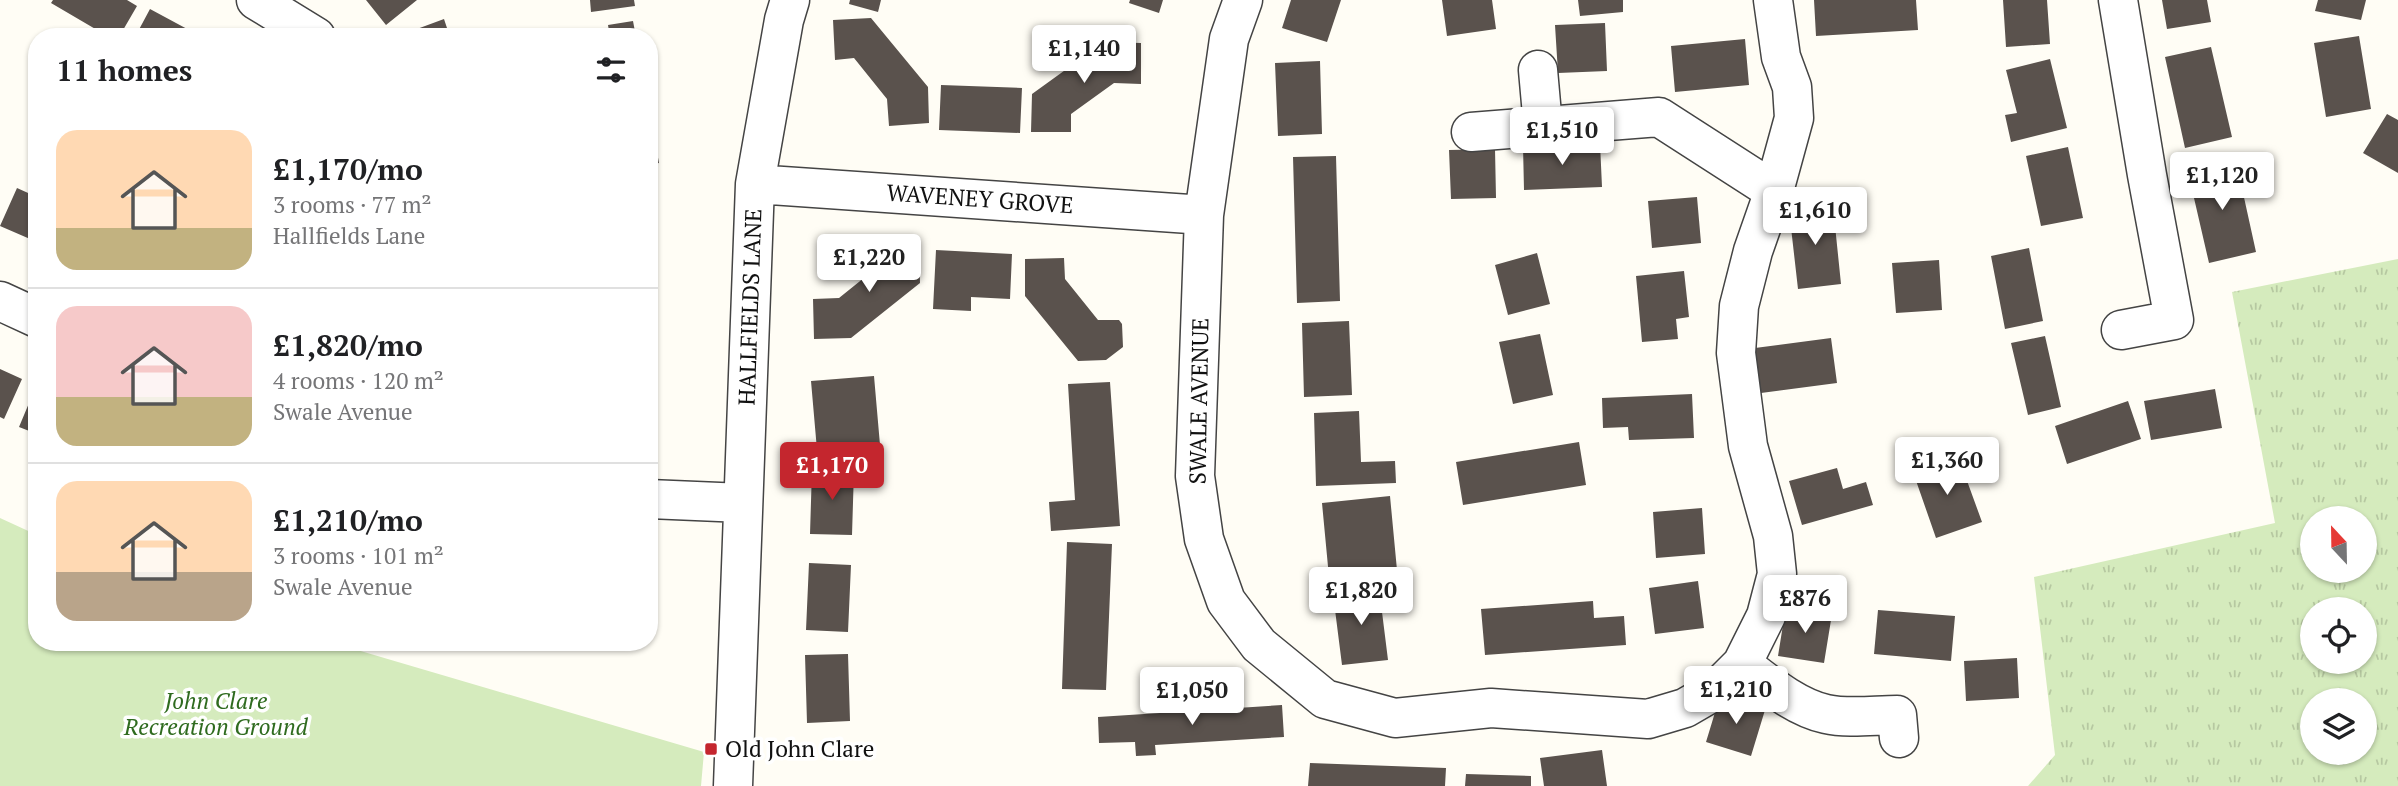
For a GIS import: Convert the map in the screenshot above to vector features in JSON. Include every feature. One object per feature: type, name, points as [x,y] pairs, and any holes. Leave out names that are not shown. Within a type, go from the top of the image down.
[{"type":"street","points":[[256,0],[301,28]]},
{"type":"street","name":"HALLFIELDS LANE","points":[[733,786],[755,184],[784,20],[790,0]]},
{"type":"street","name":"SWALE AVENUE","points":[[1243,0],[1229,39],[1204,215],[1195,477],[1205,539],[1226,601],[1259,645],[1325,699],[1395,718],[1491,708],[1648,719],[1685,708],[1716,691],[1742,664],[1766,616],[1777,574],[1773,536],[1748,446],[1736,353],[1739,306],[1794,118],[1792,87],[1781,57],[1773,0]]},
{"type":"street","points":[[2118,0],[2144,162],[2174,320],[2121,330]]},
{"type":"street","points":[[1538,70],[1543,126]]},
{"type":"street","points":[[1471,132],[1659,117],[1774,191]]},
{"type":"street","name":"WAVENEY GROVE","points":[[755,184],[1204,215]]},
{"type":"street","points":[[0,301],[28,314]]},
{"type":"street","points":[[658,499],[743,503]]},
{"type":"street","points":[[1742,664],[1772,687],[1799,703],[1826,714],[1897,715],[1899,738]]},
{"type":"green space","points":[[2398,259],[2398,786],[2028,786],[2055,755],[2034,577],[2275,523],[2232,292]]},
{"type":"green space","name":"John Clare Recreation Ground","points":[[0,518],[28,531],[28,651],[361,651],[704,752],[701,786],[0,786]]},
{"type":"building","points":[[53,0],[127,0],[137,6],[124,28],[94,28],[51,3]]},
{"type":"building","points":[[366,0],[417,0],[386,25]]},
{"type":"building","points":[[590,0],[634,0],[635,6],[591,12]]},
{"type":"building","points":[[850,0],[881,0],[878,12],[849,4]]},
{"type":"building","points":[[1130,0],[1163,0],[1159,13],[1129,3]]},
{"type":"building","points":[[1291,0],[1341,0],[1327,42],[1282,28]]},
{"type":"building","points":[[1442,0],[1492,0],[1496,29],[1447,36]]},
{"type":"building","points":[[1578,0],[1623,0],[1623,12],[1580,16]]},
{"type":"building","points":[[1814,0],[1916,0],[1918,30],[1816,36]]},
{"type":"building","points":[[2003,0],[2047,0],[2050,44],[2006,47]]},
{"type":"building","points":[[2162,0],[2207,0],[2211,22],[2167,29]]},
{"type":"building","points":[[2318,0],[2366,0],[2361,20],[2315,11]]},
{"type":"building","points":[[150,9],[185,28],[140,28]]},
{"type":"building","points":[[871,18],[928,87],[929,123],[889,126],[887,99],[854,58],[835,60],[833,20]]},
{"type":"building","points":[[444,19],[447,28],[420,28]]},
{"type":"building","points":[[633,21],[634,28],[608,28],[608,25]]},
{"type":"building","points":[[1605,23],[1607,71],[1558,73],[1555,25]]},
{"type":"building","points":[[2359,36],[2371,109],[2326,117],[2314,43]]},
{"type":"building","points":[[1745,39],[1749,85],[1675,92],[1671,46]]},
{"type":"building","points":[[1104,42],[1141,43],[1141,84],[1114,83],[1071,114],[1071,132],[1031,132],[1032,94]]},
{"type":"building","points":[[2211,47],[2232,137],[2185,148],[2165,57]]},
{"type":"building","points":[[2050,59],[2067,128],[2011,142],[2005,115],[2017,113],[2006,70]]},
{"type":"building","points":[[1320,61],[1322,134],[1278,136],[1275,63]]},
{"type":"building","points":[[941,85],[1022,88],[1020,133],[939,130]]},
{"type":"building","points":[[2387,114],[2398,120],[2398,173],[2363,153]]},
{"type":"building","points":[[1600,143],[1602,187],[1524,190],[1523,146]]},
{"type":"building","points":[[2068,147],[2083,218],[2041,226],[2026,156]]},
{"type":"building","points":[[1495,149],[1496,198],[1451,199],[1449,150]]},
{"type":"building","points":[[1336,156],[1340,301],[1297,303],[1293,157]]},
{"type":"building","points":[[2236,161],[2256,252],[2209,263],[2188,172]]},
{"type":"building","points":[[17,188],[28,193],[28,238],[0,226]]},
{"type":"building","points":[[1697,197],[1701,243],[1652,248],[1648,201]]},
{"type":"building","points":[[1833,206],[1841,284],[1798,289],[1789,210]]},
{"type":"building","points":[[919,244],[920,283],[851,338],[814,339],[813,299],[839,298],[880,265],[879,246]]},
{"type":"building","points":[[2029,248],[2043,321],[2005,329],[1991,256]]},
{"type":"building","points":[[936,250],[1012,254],[1010,299],[971,297],[971,311],[933,309]]},
{"type":"building","points":[[1537,253],[1550,304],[1508,315],[1495,265]]},
{"type":"building","points":[[1064,258],[1065,279],[1098,320],[1119,320],[1122,324],[1123,347],[1106,360],[1078,361],[1025,296],[1025,259]]},
{"type":"building","points":[[1939,260],[1942,310],[1896,313],[1892,263]]},
{"type":"building","points":[[1684,271],[1689,317],[1676,319],[1678,339],[1642,342],[1636,276]]},
{"type":"building","points":[[1349,321],[1352,395],[1304,397],[1302,323]]},
{"type":"building","points":[[1540,334],[1553,395],[1513,404],[1499,342]]},
{"type":"building","points":[[2045,336],[2061,407],[2028,415],[2011,343]]},
{"type":"building","points":[[1831,338],[1837,383],[1761,393],[1755,348]]},
{"type":"building","points":[[0,369],[22,379],[4,419],[0,417]]},
{"type":"building","points":[[874,376],[880,445],[817,450],[811,381]]},
{"type":"building","points":[[1110,382],[1120,526],[1051,531],[1049,502],[1075,500],[1068,384]]},
{"type":"building","points":[[2215,389],[2222,428],[2151,440],[2144,401]]},
{"type":"building","points":[[1692,394],[1694,438],[1629,440],[1628,427],[1603,428],[1602,398]]},
{"type":"building","points":[[2128,401],[2141,439],[2067,464],[2055,426]]},
{"type":"building","points":[[28,406],[28,430],[19,427]]},
{"type":"building","points":[[1359,411],[1361,462],[1395,461],[1396,483],[1316,486],[1314,413]]},
{"type":"building","points":[[1579,442],[1586,485],[1463,505],[1456,462]]},
{"type":"building","points":[[1958,456],[1982,522],[1936,538],[1913,472]]},
{"type":"building","points":[[1837,468],[1843,489],[1866,482],[1873,505],[1802,525],[1789,481]]},
{"type":"building","points":[[812,469],[854,470],[852,535],[810,534]]},
{"type":"building","points":[[1390,496],[1397,570],[1329,577],[1322,503]]},
{"type":"building","points":[[1702,508],[1705,554],[1656,558],[1653,512]]},
{"type":"building","points":[[1067,542],[1112,544],[1106,690],[1062,689]]},
{"type":"building","points":[[809,563],[851,565],[848,632],[806,630]]},
{"type":"building","points":[[1698,581],[1704,628],[1655,634],[1649,588]]},
{"type":"building","points":[[1379,588],[1388,660],[1342,665],[1333,594]]},
{"type":"building","points":[[1593,601],[1594,618],[1624,616],[1626,645],[1485,655],[1481,609]]},
{"type":"building","points":[[1786,606],[1832,614],[1824,663],[1778,656]]},
{"type":"building","points":[[1878,610],[1955,616],[1951,661],[1874,654]]},
{"type":"building","points":[[848,654],[850,721],[807,723],[805,655]]},
{"type":"building","points":[[2017,658],[2019,698],[1966,701],[1964,661]]},
{"type":"building","points":[[1720,696],[1765,710],[1751,756],[1706,742]]},
{"type":"building","points":[[1282,705],[1284,737],[1155,745],[1156,755],[1136,756],[1135,742],[1099,743],[1098,717]]},
{"type":"building","points":[[1602,750],[1607,786],[1544,786],[1540,758]]},
{"type":"building","points":[[1310,763],[1446,768],[1445,786],[1308,786]]},
{"type":"building","points":[[1466,774],[1531,776],[1531,786],[1465,786]]},
{"type":"place","name":"Old John Clare","points":[[711,749]]}]
